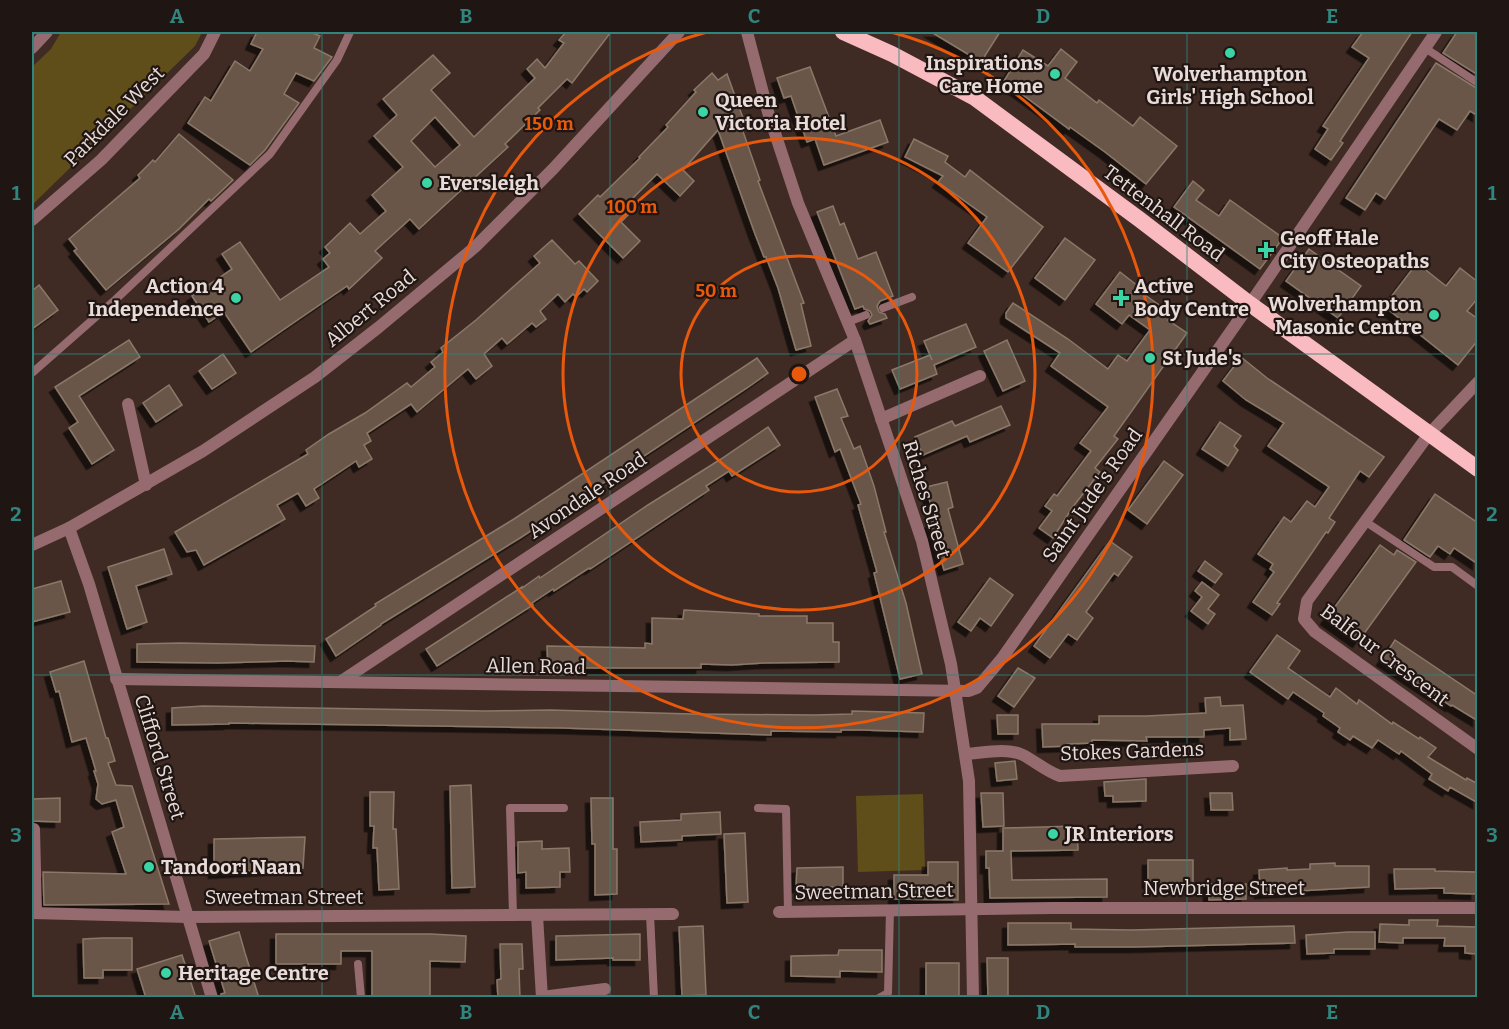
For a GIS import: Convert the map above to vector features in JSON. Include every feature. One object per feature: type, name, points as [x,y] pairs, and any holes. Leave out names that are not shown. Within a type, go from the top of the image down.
[{"type":"highway","name":"Tettenhall Road","points":[[843,32],[892,54],[975,98],[1250,304],[1478,469]]},
{"type":"street","points":[[32,48],[47,32]]},
{"type":"street","name":"Parkdale West","points":[[32,220],[101,160],[204,54],[215,32]]},
{"type":"street","name":"Albert Road","points":[[32,545],[69,528],[146,485],[245,425],[315,377],[475,247],[553,169],[679,32]]},
{"type":"street","name":"Riches Street","points":[[747,32],[768,112],[798,203],[855,340],[922,542],[956,692],[966,754],[969,781],[973,998]]},
{"type":"street","name":"Saint Jude's Road","points":[[956,692],[977,688],[1003,657],[1250,304],[1436,32]]},
{"type":"street","name":"Avondale Road","points":[[340,682],[855,340]]},
{"type":"street","points":[[881,419],[980,376]]},
{"type":"street","name":"Balfour Crescent","points":[[1478,382],[1429,434],[1307,601],[1304,619],[1315,632],[1478,749]]},
{"type":"street","points":[[128,404],[146,485]]},
{"type":"street","name":"Clifford Street","points":[[69,528],[89,584],[212,998]]},
{"type":"street","name":"Allen Road","points":[[116,679],[956,692]]},
{"type":"street","name":"Stokes Gardens","points":[[966,754],[1007,752],[1021,754],[1048,772],[1060,776],[1233,766]]},
{"type":"street","points":[[34,829],[34,912]]},
{"type":"street","name":"Newbridge Street","points":[[971,909],[1478,908]]},
{"type":"street","name":"Sweetman Street","points":[[783,912],[971,909]]},
{"type":"street","name":"Sweetman Street","points":[[34,912],[188,917],[673,914]]},
{"type":"street","points":[[537,915],[542,997],[605,989]]},
{"type":"lane","points":[[32,373],[115,300],[270,154],[337,60],[350,32]]},
{"type":"lane","points":[[1425,48],[1478,83]]},
{"type":"lane","points":[[883,308],[912,297]]},
{"type":"lane","points":[[848,322],[866,315]]},
{"type":"lane","points":[[1366,522],[1434,567],[1452,567],[1478,586]]},
{"type":"lane","points":[[513,915],[510,808],[564,808]]},
{"type":"lane","points":[[758,808],[786,809],[783,912]]},
{"type":"lane","points":[[879,998],[888,993],[890,910]]},
{"type":"lane","points":[[650,914],[654,998]]},
{"type":"lane","points":[[358,964],[361,998]]},
{"type":"shaded area","points":[[61,32],[202,32],[195,46],[32,205],[32,67],[51,49]]},
{"type":"shaded area","points":[[923,794],[925,870],[858,872],[856,796]]},
{"type":"building","points":[[257,32],[310,32],[320,36],[314,48],[332,57],[314,81],[296,73],[284,94],[299,103],[265,150],[250,165],[188,123],[205,97],[211,101],[235,61],[250,71],[263,49],[251,44]]},
{"type":"building","points":[[566,32],[611,32],[572,83],[567,79],[538,108],[540,110],[505,144],[508,147],[419,229],[410,219],[375,251],[382,258],[349,289],[347,286],[251,352],[224,312],[209,322],[192,296],[232,269],[222,254],[240,242],[280,300],[329,267],[323,259],[330,253],[325,247],[350,223],[360,234],[386,211],[372,195],[403,167],[374,136],[397,115],[383,99],[433,55],[450,73],[431,90],[474,137],[535,78],[527,69],[537,59],[545,68],[564,43],[559,40]],"holes":[[[435,117],[460,145],[435,167],[411,141]]]},
{"type":"building","points":[[931,32],[1000,32],[981,62]]},
{"type":"building","points":[[1363,32],[1412,32],[1340,141],[1343,143],[1331,160],[1315,149],[1328,129],[1323,126],[1369,58],[1352,47]]},
{"type":"building","points":[[1457,32],[1478,32],[1478,75],[1443,53]]},
{"type":"building","points":[[1061,49],[1077,62],[1065,78],[1097,103],[1099,100],[1133,126],[1140,117],[1177,146],[1146,184],[1105,152],[1070,127],[1069,129],[1004,81],[1023,50],[1048,66]]},
{"type":"building","points":[[1436,63],[1478,89],[1478,116],[1470,111],[1457,130],[1439,119],[1385,199],[1376,193],[1365,210],[1346,198]]},
{"type":"building","points":[[810,67],[836,136],[880,120],[888,142],[824,165],[815,139],[807,142],[791,96],[784,98],[777,78]]},
{"type":"building","points":[[712,73],[718,80],[727,74],[743,118],[739,120],[760,180],[758,181],[804,303],[801,304],[811,346],[796,350],[778,288],[755,234],[718,130],[683,170],[694,181],[680,196],[657,174],[626,205],[632,211],[621,222],[640,241],[623,258],[579,214],[640,158],[696,92],[694,90]]},
{"type":"building","points":[[179,134],[233,180],[106,290],[74,251],[77,249],[69,239],[140,178],[138,175],[153,160],[155,162]]},
{"type":"building","points":[[914,139],[948,156],[945,162],[965,177],[970,170],[1043,227],[1008,272],[968,243],[987,217],[938,182],[943,176],[905,157]]},
{"type":"building","points":[[1193,181],[1204,190],[1196,200],[1219,216],[1230,200],[1283,238],[1260,269],[1174,207]]},
{"type":"building","points":[[833,206],[840,225],[844,223],[858,259],[876,252],[893,296],[880,301],[877,306],[879,312],[885,314],[887,318],[870,324],[868,321],[872,315],[870,311],[864,309],[863,306],[855,309],[817,212]]},
{"type":"building","points":[[1065,238],[1095,260],[1065,300],[1035,278]]},
{"type":"building","points":[[552,240],[575,264],[579,261],[598,281],[587,292],[584,289],[576,297],[573,294],[565,302],[558,294],[540,311],[546,319],[536,327],[532,323],[507,344],[502,338],[484,354],[492,366],[476,379],[468,369],[417,412],[411,404],[367,433],[371,441],[364,445],[372,459],[359,467],[356,461],[314,489],[319,498],[306,506],[298,493],[277,505],[285,519],[204,565],[196,550],[187,552],[175,532],[308,454],[306,450],[407,383],[411,387],[435,367],[431,362],[443,352],[441,348],[540,263],[534,256]]},
{"type":"building","points":[[1309,249],[1361,286],[1338,318],[1286,281]]},
{"type":"building","name":"Wolverhampton Masonic Centre","points":[[1417,263],[1446,286],[1460,268],[1478,282],[1478,298],[1467,311],[1478,319],[1478,340],[1458,365],[1384,306]]},
{"type":"building","points":[[1120,272],[1147,293],[1145,295],[1172,314],[1168,320],[1187,333],[1114,436],[1118,439],[1095,468],[1100,472],[1072,508],[1053,538],[1039,528],[1052,511],[1045,506],[1054,494],[1057,496],[1091,451],[1080,443],[1108,407],[1051,366],[1060,353],[1006,318],[1006,313],[1013,303],[1068,339],[1108,369],[1118,355],[1127,361],[1150,330],[1129,315],[1122,324],[1096,304]]},
{"type":"building","points":[[39,285],[58,310],[32,329],[32,291]]},
{"type":"building","points":[[966,324],[976,347],[934,365],[937,374],[900,389],[892,370],[930,355],[924,341]]},
{"type":"building","points":[[129,340],[140,357],[79,396],[114,450],[92,464],[69,428],[78,422],[55,387]]},
{"type":"building","points":[[1007,340],[1025,381],[1003,391],[984,351]]},
{"type":"building","points":[[223,354],[236,373],[212,389],[199,371]]},
{"type":"building","points":[[1241,357],[1267,378],[1384,457],[1369,477],[1360,471],[1329,518],[1335,522],[1277,603],[1280,604],[1272,615],[1253,602],[1274,572],[1270,569],[1273,564],[1258,554],[1284,517],[1291,522],[1307,501],[1315,507],[1329,487],[1268,446],[1284,423],[1246,400],[1223,381]]},
{"type":"building","points":[[757,358],[768,373],[747,388],[520,538],[381,624],[336,656],[326,639],[376,606],[375,604],[514,519]]},
{"type":"building","points":[[169,385],[182,405],[156,422],[143,403]]},
{"type":"building","points":[[837,389],[848,416],[841,418],[854,449],[860,446],[874,486],[886,532],[884,532],[906,603],[922,674],[900,679],[874,573],[877,572],[858,505],[861,504],[840,449],[835,452],[815,397]]},
{"type":"building","points":[[1001,406],[1010,425],[970,442],[967,436],[923,455],[915,437],[952,421],[955,426]]},
{"type":"building","points":[[1220,422],[1241,436],[1234,446],[1238,450],[1228,466],[1202,449]]},
{"type":"building","points":[[768,427],[780,445],[732,476],[729,471],[706,486],[709,490],[437,666],[426,649],[539,576],[540,578]]},
{"type":"building","points":[[1164,461],[1183,475],[1147,524],[1128,510]]},
{"type":"building","points":[[947,482],[953,507],[948,509],[963,564],[944,570],[930,523],[935,521],[926,487]]},
{"type":"building","points":[[1435,494],[1478,523],[1478,564],[1454,548],[1450,554],[1438,546],[1430,557],[1404,540]]},
{"type":"building","points":[[1110,541],[1132,557],[1118,576],[1114,573],[1086,612],[1093,618],[1077,640],[1068,634],[1050,658],[1034,646]]},
{"type":"building","points":[[1380,545],[1394,555],[1397,550],[1416,562],[1358,642],[1326,619]]},
{"type":"building","points":[[164,549],[172,574],[136,586],[147,622],[127,629],[108,567]]},
{"type":"building","points":[[1205,561],[1222,574],[1215,583],[1198,571]]},
{"type":"building","points":[[990,578],[1013,595],[991,626],[980,618],[971,631],[958,622]]},
{"type":"building","points":[[61,581],[70,612],[32,622],[32,589]]},
{"type":"building","points":[[1202,582],[1219,595],[1208,609],[1215,614],[1208,624],[1191,611],[1202,597],[1195,591]]},
{"type":"building","points":[[684,610],[759,614],[759,616],[807,616],[807,623],[833,623],[833,642],[839,642],[839,662],[701,664],[701,668],[548,668],[547,646],[645,648],[645,643],[652,644],[652,618],[683,619]]},
{"type":"building","points":[[1277,635],[1300,651],[1288,668],[1330,697],[1336,688],[1357,704],[1359,700],[1392,724],[1393,722],[1436,748],[1428,757],[1466,780],[1467,778],[1478,784],[1478,803],[1450,787],[1448,791],[1429,779],[1432,774],[1401,751],[1399,754],[1378,740],[1372,748],[1353,736],[1350,740],[1338,732],[1340,728],[1323,716],[1324,713],[1293,692],[1288,699],[1250,672]]},
{"type":"building","points":[[1395,640],[1478,696],[1478,721],[1451,706],[1382,660]]},
{"type":"building","points":[[137,644],[315,646],[314,662],[137,662]]},
{"type":"building","points":[[84,661],[115,761],[108,763],[116,785],[132,786],[169,904],[44,905],[43,872],[126,874],[112,832],[124,827],[116,800],[102,804],[96,799],[98,784],[94,771],[96,771],[86,738],[72,742],[59,691],[56,692],[50,672]]},
{"type":"building","points":[[1018,668],[1035,678],[1014,707],[998,696]]},
{"type":"building","points":[[1220,697],[1221,706],[1243,705],[1246,739],[1230,740],[1230,728],[1204,730],[1204,737],[1146,737],[1147,741],[1092,740],[1092,743],[1043,747],[1042,724],[1099,724],[1099,716],[1206,713],[1205,698]]},
{"type":"building","points":[[203,706],[692,714],[815,715],[852,714],[852,711],[924,713],[923,732],[771,731],[771,735],[563,728],[229,723],[172,725],[172,708]]},
{"type":"building","points":[[997,715],[1018,715],[1018,734],[998,734]]},
{"type":"building","points":[[1015,761],[1017,779],[997,781],[995,763]]},
{"type":"building","points":[[1146,779],[1146,801],[1113,802],[1113,796],[1105,796],[1104,782]]},
{"type":"building","points":[[471,785],[475,887],[452,888],[450,786]]},
{"type":"building","points":[[370,792],[394,792],[393,829],[396,829],[399,889],[379,890],[377,848],[373,848],[374,826],[370,826]]},
{"type":"building","points":[[981,793],[1003,793],[1004,826],[983,827]]},
{"type":"building","points":[[1210,793],[1232,793],[1233,810],[1211,810]]},
{"type":"building","points":[[60,798],[60,822],[32,821],[32,799]]},
{"type":"building","points":[[591,798],[613,798],[613,849],[617,849],[617,894],[595,895],[595,844],[592,844]]},
{"type":"building","points":[[720,812],[721,834],[682,836],[682,840],[641,842],[640,822],[681,820],[681,814]]},
{"type":"building","points":[[1077,826],[1078,850],[1011,851],[1012,880],[1107,879],[1107,897],[990,898],[986,851],[1003,851],[1003,828]]},
{"type":"building","points":[[745,833],[748,902],[727,903],[724,834]]},
{"type":"building","points":[[305,837],[303,868],[214,873],[214,839]]},
{"type":"building","points":[[542,841],[542,849],[569,848],[570,872],[560,872],[560,887],[526,888],[526,872],[518,873],[518,842]]},
{"type":"building","points":[[1148,860],[1193,860],[1193,883],[1148,883]]},
{"type":"building","points":[[928,862],[958,862],[958,900],[894,899],[894,875],[928,875]]},
{"type":"building","points":[[1335,863],[1335,866],[1369,866],[1369,887],[1260,893],[1259,870],[1310,869],[1310,864]]},
{"type":"building","points":[[843,867],[843,887],[796,887],[797,868]]},
{"type":"building","points":[[1394,869],[1477,872],[1476,894],[1444,893],[1444,888],[1395,889]]},
{"type":"building","points":[[1209,884],[1246,884],[1246,899],[1209,900]]},
{"type":"building","points":[[1409,920],[1438,920],[1437,926],[1478,927],[1476,954],[1465,953],[1465,946],[1444,946],[1445,938],[1403,938],[1403,943],[1379,942],[1380,924],[1409,925]]},
{"type":"building","points":[[1008,923],[1071,923],[1071,929],[1131,930],[1294,926],[1295,943],[1135,947],[1075,947],[1075,944],[1008,945]]},
{"type":"building","points":[[703,926],[706,995],[682,996],[679,927]]},
{"type":"building","points":[[239,932],[259,998],[222,998],[221,994],[225,993],[209,941]]},
{"type":"building","points":[[1375,932],[1375,949],[1334,949],[1334,953],[1307,954],[1306,935]]},
{"type":"building","points":[[276,934],[466,936],[465,962],[430,961],[430,998],[372,998],[372,951],[341,951],[341,964],[276,964]]},
{"type":"building","points":[[640,934],[640,960],[613,960],[613,958],[556,960],[556,936]]},
{"type":"building","points":[[132,938],[132,970],[103,970],[103,978],[84,978],[83,939]]},
{"type":"building","points":[[500,944],[522,944],[523,969],[519,969],[520,998],[498,998],[497,980],[501,979]]},
{"type":"building","points":[[839,950],[882,950],[882,972],[840,971],[840,977],[791,976],[791,956],[838,955]]},
{"type":"building","name":"Heritage Centre","points":[[182,955],[196,998],[146,998],[137,969]]},
{"type":"building","points":[[987,958],[1008,958],[1008,998],[988,998]]},
{"type":"building","points":[[926,963],[959,963],[959,998],[926,998]]},
{"type":"place","name":"Wolverhampton Girls' High School","points":[[1230,53]]},
{"type":"place","name":"Inspirations Care Home","points":[[1055,74]]},
{"type":"place","name":"Queen Victoria Hotel","points":[[703,112]]},
{"type":"place","name":"Eversleigh","points":[[427,183]]},
{"type":"place","name":"Geoff Hale City Osteopaths","points":[[1266,250]]},
{"type":"place","name":"Action 4 Independence","points":[[236,298]]},
{"type":"place","name":"Active Body Centre","points":[[1121,298]]},
{"type":"place","name":"Wolverhampton Masonic Centre","points":[[1434,315]]},
{"type":"place","name":"St Jude's","points":[[1150,358]]},
{"type":"place","name":"JR Interiors","points":[[1053,834]]},
{"type":"place","name":"Tandoori Naan","points":[[149,867]]},
{"type":"place","name":"Heritage Centre","points":[[166,973]]}]
